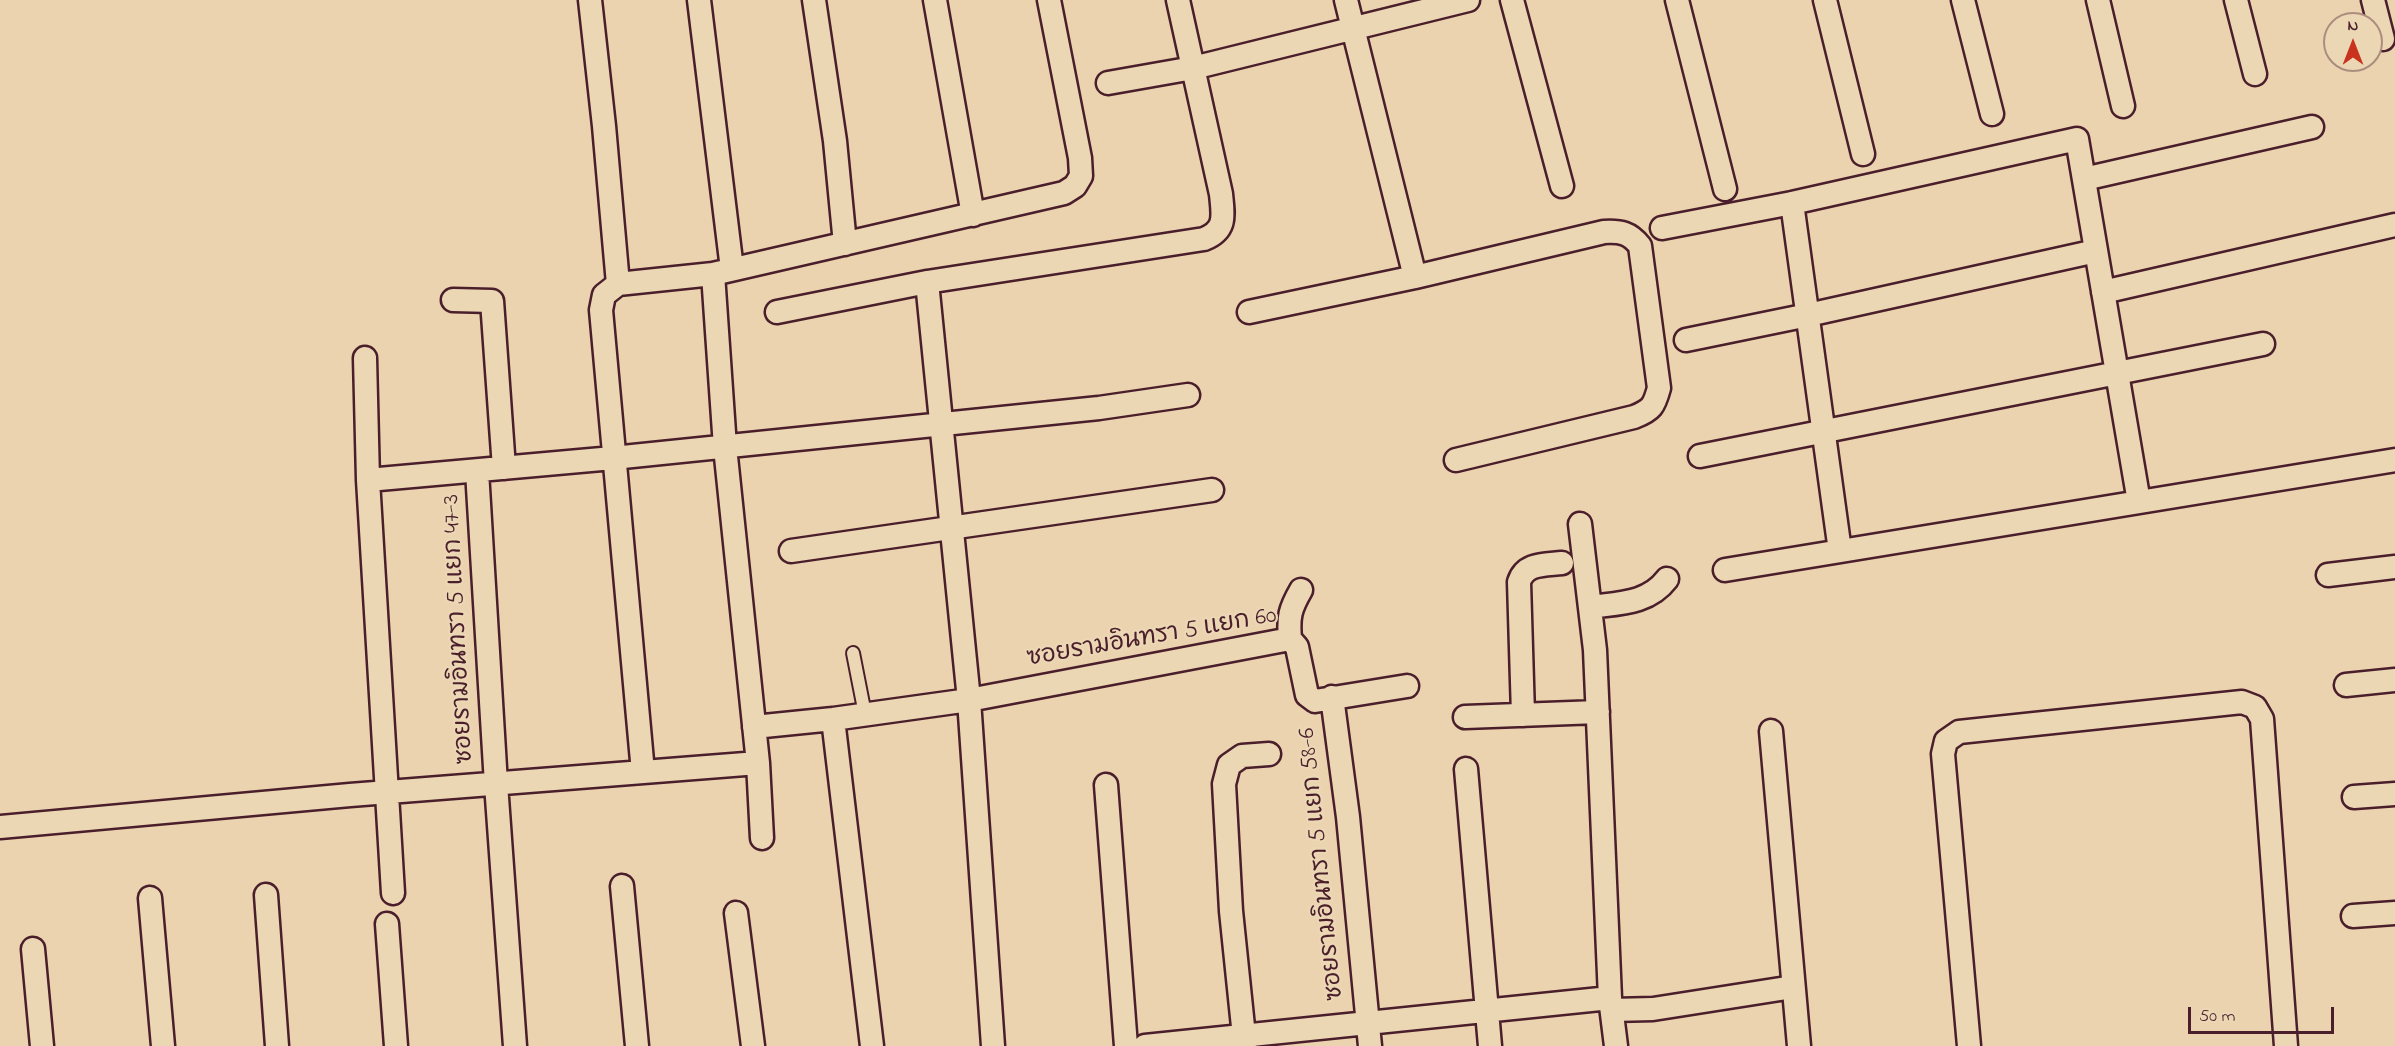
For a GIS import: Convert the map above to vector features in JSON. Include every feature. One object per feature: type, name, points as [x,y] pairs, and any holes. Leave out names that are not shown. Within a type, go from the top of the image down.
[{"type":"street","points":[[590,0],[618,284]]},
{"type":"street","points":[[699,0],[723,272],[725,447],[758,763],[762,838]]},
{"type":"street","points":[[814,0],[835,141],[845,244]]},
{"type":"street","points":[[935,0],[973,215]]},
{"type":"street","points":[[643,772],[613,458],[601,310],[604,295],[618,284],[723,272],[973,215],[1064,192],[1075,186],[1081,176],[1080,158],[1049,0]]},
{"type":"street","points":[[777,312],[927,282],[1204,239],[1215,235],[1221,228],[1223,216],[1221,194],[1178,0]]},
{"type":"street","points":[[1346,0],[1415,277]]},
{"type":"street","points":[[1108,82],[1193,68],[1468,0]]},
{"type":"street","points":[[1512,0],[1562,186]]},
{"type":"street","points":[[1677,0],[1725,189]]},
{"type":"street","points":[[1825,0],[1863,154]]},
{"type":"street","points":[[1963,0],[1992,114]]},
{"type":"street","points":[[2098,0],[2123,106]]},
{"type":"street","points":[[2236,0],[2255,74]]},
{"type":"street","points":[[2373,0],[2384,39]]},
{"type":"street","points":[[2084,179],[2312,127]]},
{"type":"street","points":[[1662,228],[1792,203],[2077,139],[2139,502]]},
{"type":"street","points":[[1792,203],[1840,551]]},
{"type":"street","points":[[2103,292],[2395,225]]},
{"type":"street","points":[[1249,312],[1415,277],[1604,232],[1625,233],[1633,237],[1640,246],[1659,388],[1649,412],[1456,460]]},
{"type":"street","points":[[1686,340],[2096,251]]},
{"type":"street","points":[[927,282],[969,700],[993,1046]]},
{"type":"street","points":[[453,300],[492,301],[504,468]]},
{"type":"street","points":[[1700,456],[2264,344]]},
{"type":"street","points":[[365,358],[368,480],[393,893]]},
{"type":"street","points":[[368,480],[725,447],[1128,405],[1188,395]]},
{"type":"street","points":[[1725,570],[2395,460]]},
{"type":"street","name":"ซอยรามอินทรา 5 แยก 47-3","points":[[477,471],[515,1046]]},
{"type":"street","points":[[791,551],[1212,490]]},
{"type":"street","points":[[1580,525],[1595,650],[1611,1004],[1616,1046]]},
{"type":"street","points":[[1523,715],[1519,582],[1522,574],[1530,567],[1562,563]]},
{"type":"street","points":[[2328,574],[2395,567]]},
{"type":"street","points":[[1590,607],[1649,596],[1658,590],[1666,579]]},
{"type":"street","points":[[1290,639],[1288,618],[1300,590]]},
{"type":"street","name":"ซอยรามอินทรา 5 แยก 60","points":[[754,727],[969,700],[1290,639],[1297,647],[1307,695],[1315,701],[1407,686]]},
{"type":"street","points":[[2346,685],[2395,680]]},
{"type":"street","name":"ซอยรามอินทรา 5 แยก 58-6","points":[[1332,697],[1347,817],[1369,1035]]},
{"type":"street","points":[[1969,1046],[1943,753],[1946,741],[1959,732],[2242,702],[2255,707],[2262,718],[2286,1046]]},
{"type":"street","points":[[1465,717],[1598,712]]},
{"type":"street","points":[[833,718],[872,1046]]},
{"type":"street","points":[[1771,731],[1799,1046]]},
{"type":"street","points":[[1245,1042],[1231,911],[1224,784],[1229,765],[1242,756],[1269,754]]},
{"type":"street","points":[[0,827],[386,792],[758,763]]},
{"type":"street","points":[[1466,769],[1490,1046]]},
{"type":"street","points":[[1106,785],[1126,1046]]},
{"type":"street","points":[[2354,797],[2395,794]]},
{"type":"street","points":[[622,886],[637,1046]]},
{"type":"street","points":[[266,895],[277,1046]]},
{"type":"street","points":[[150,897],[163,1046]]},
{"type":"street","points":[[736,913],[753,1046]]},
{"type":"street","points":[[2353,916],[2395,913]]},
{"type":"street","points":[[387,924],[396,1046]]},
{"type":"street","points":[[33,949],[42,1046]]},
{"type":"street","points":[[1145,1046],[1369,1035],[1486,1011],[1611,1004],[1653,1009],[1766,989],[1793,987]]},
{"type":"lane","points":[[853,653],[865,714]]}]
